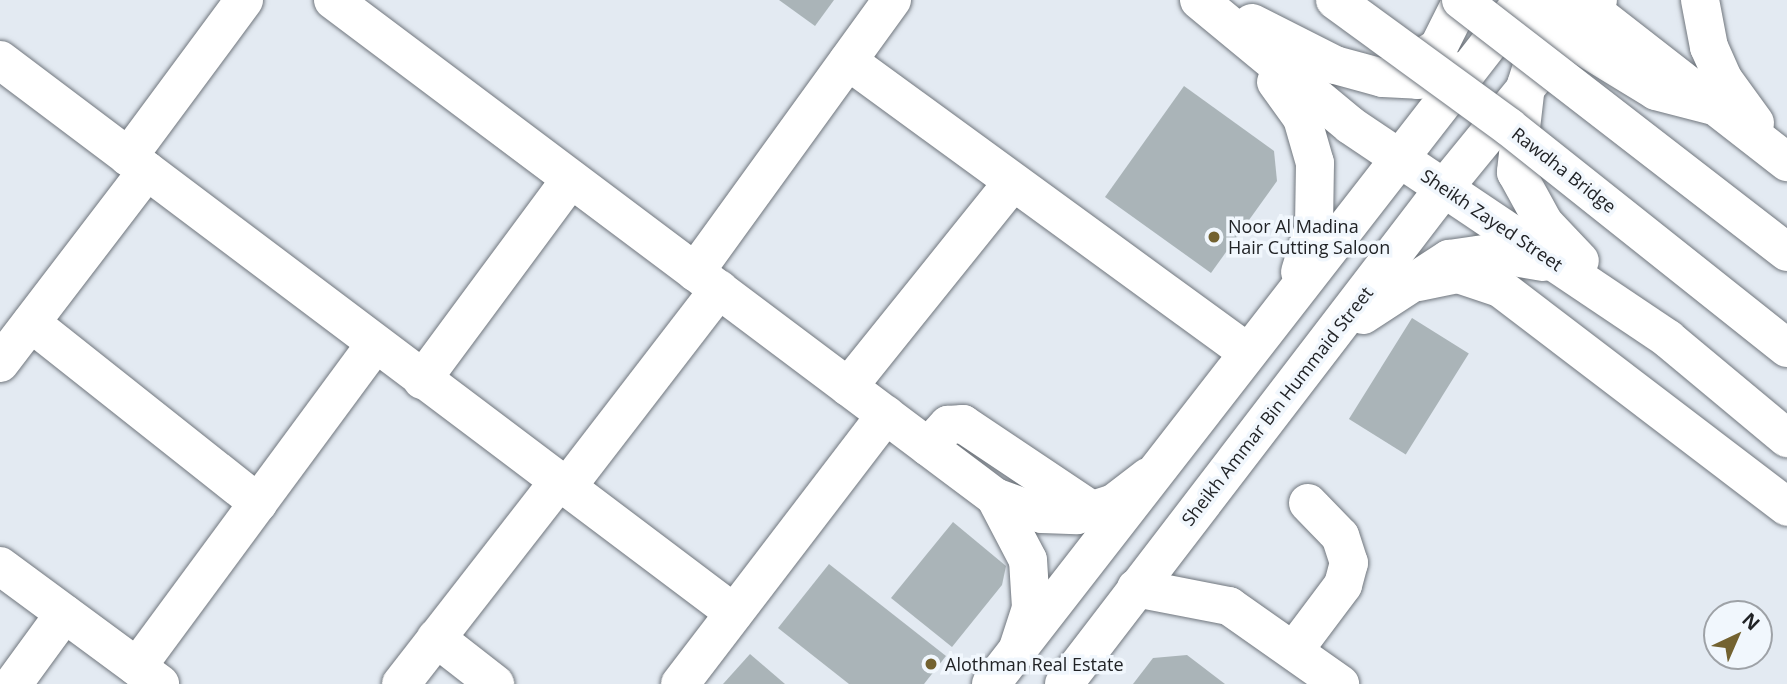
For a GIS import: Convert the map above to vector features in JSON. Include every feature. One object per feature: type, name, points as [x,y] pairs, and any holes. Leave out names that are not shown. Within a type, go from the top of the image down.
[{"type":"main road","points":[[0,363],[31,323],[244,0]]},
{"type":"main road","points":[[333,0],[995,497],[1042,514],[1093,511],[1149,477]]},
{"type":"main road","points":[[401,684],[562,485],[707,280],[848,61],[892,0]]},
{"type":"main road","points":[[1178,0],[1276,82],[1311,141],[1314,226],[1289,299]]},
{"type":"main road","name":"Sheikh Zayed Street","points":[[1199,0],[1301,87],[1444,188],[1668,339],[1787,438]]},
{"type":"main road","points":[[1214,0],[1294,48],[1383,78],[1418,80],[1478,58],[1552,37],[1656,91],[1710,105]]},
{"type":"main road","name":"Rawdha Bridge","points":[[1335,0],[1509,127],[1787,348]]},
{"type":"main road","points":[[1383,78],[1438,48],[1462,0],[1787,253]]},
{"type":"main road","points":[[1475,0],[1478,58],[1476,147]]},
{"type":"main road","points":[[991,684],[1398,155],[1523,0]]},
{"type":"main road","points":[[1552,37],[1553,0]]},
{"type":"main road","points":[[1700,0],[1724,80],[1787,160]]},
{"type":"main road","points":[[1589,3],[1710,105],[1787,160]]},
{"type":"main road","name":"Sheikh Ammar Bin Hummaid Street","points":[[1064,684],[1476,147],[1523,98],[1552,37],[1589,3]]},
{"type":"main road","points":[[1610,65],[1586,58],[1559,65],[1523,98],[1516,172],[1544,223],[1668,339]]},
{"type":"main road","points":[[0,60],[734,613]]},
{"type":"main road","points":[[848,61],[1248,353]]},
{"type":"main road","points":[[422,380],[571,179]]},
{"type":"main road","points":[[848,387],[1013,182]]},
{"type":"main road","points":[[1337,330],[1386,300],[1430,268],[1470,254],[1557,264]]},
{"type":"main road","points":[[1386,300],[1438,275],[1488,281],[1787,507]]},
{"type":"main road","points":[[31,323],[258,503]]},
{"type":"main road","points":[[0,566],[149,675],[258,503],[374,344]]},
{"type":"main road","points":[[680,684],[886,415]]},
{"type":"main road","points":[[928,447],[948,425],[963,424],[1093,511]]},
{"type":"main road","points":[[995,497],[1028,560],[1031,608],[1016,654]]},
{"type":"main road","points":[[1295,649],[1343,585],[1349,563],[1340,536],[1308,503]]},
{"type":"main road","points":[[1136,588],[1229,606],[1295,649],[1340,684]]},
{"type":"main road","points":[[13,684],[64,614]]},
{"type":"main road","points":[[436,638],[495,684]]},
{"type":"building","points":[[779,0],[834,0],[815,26]]},
{"type":"building","points":[[1184,86],[1274,151],[1277,181],[1211,273],[1105,197]]},
{"type":"building","points":[[1412,318],[1469,354],[1406,454],[1349,419]]},
{"type":"building","points":[[953,522],[1006,566],[1002,585],[952,647],[891,598]]},
{"type":"building","points":[[829,564],[946,656],[924,684],[849,684],[778,628]]},
{"type":"building","points":[[750,654],[785,684],[723,684]]},
{"type":"building","points":[[1187,655],[1225,684],[1133,684],[1153,658]]},
{"type":"place","name":"Noor Al Madina Hair Cutting Saloon","points":[[1214,237]]},
{"type":"place","name":"Alothman Real Estate","points":[[931,664]]}]
